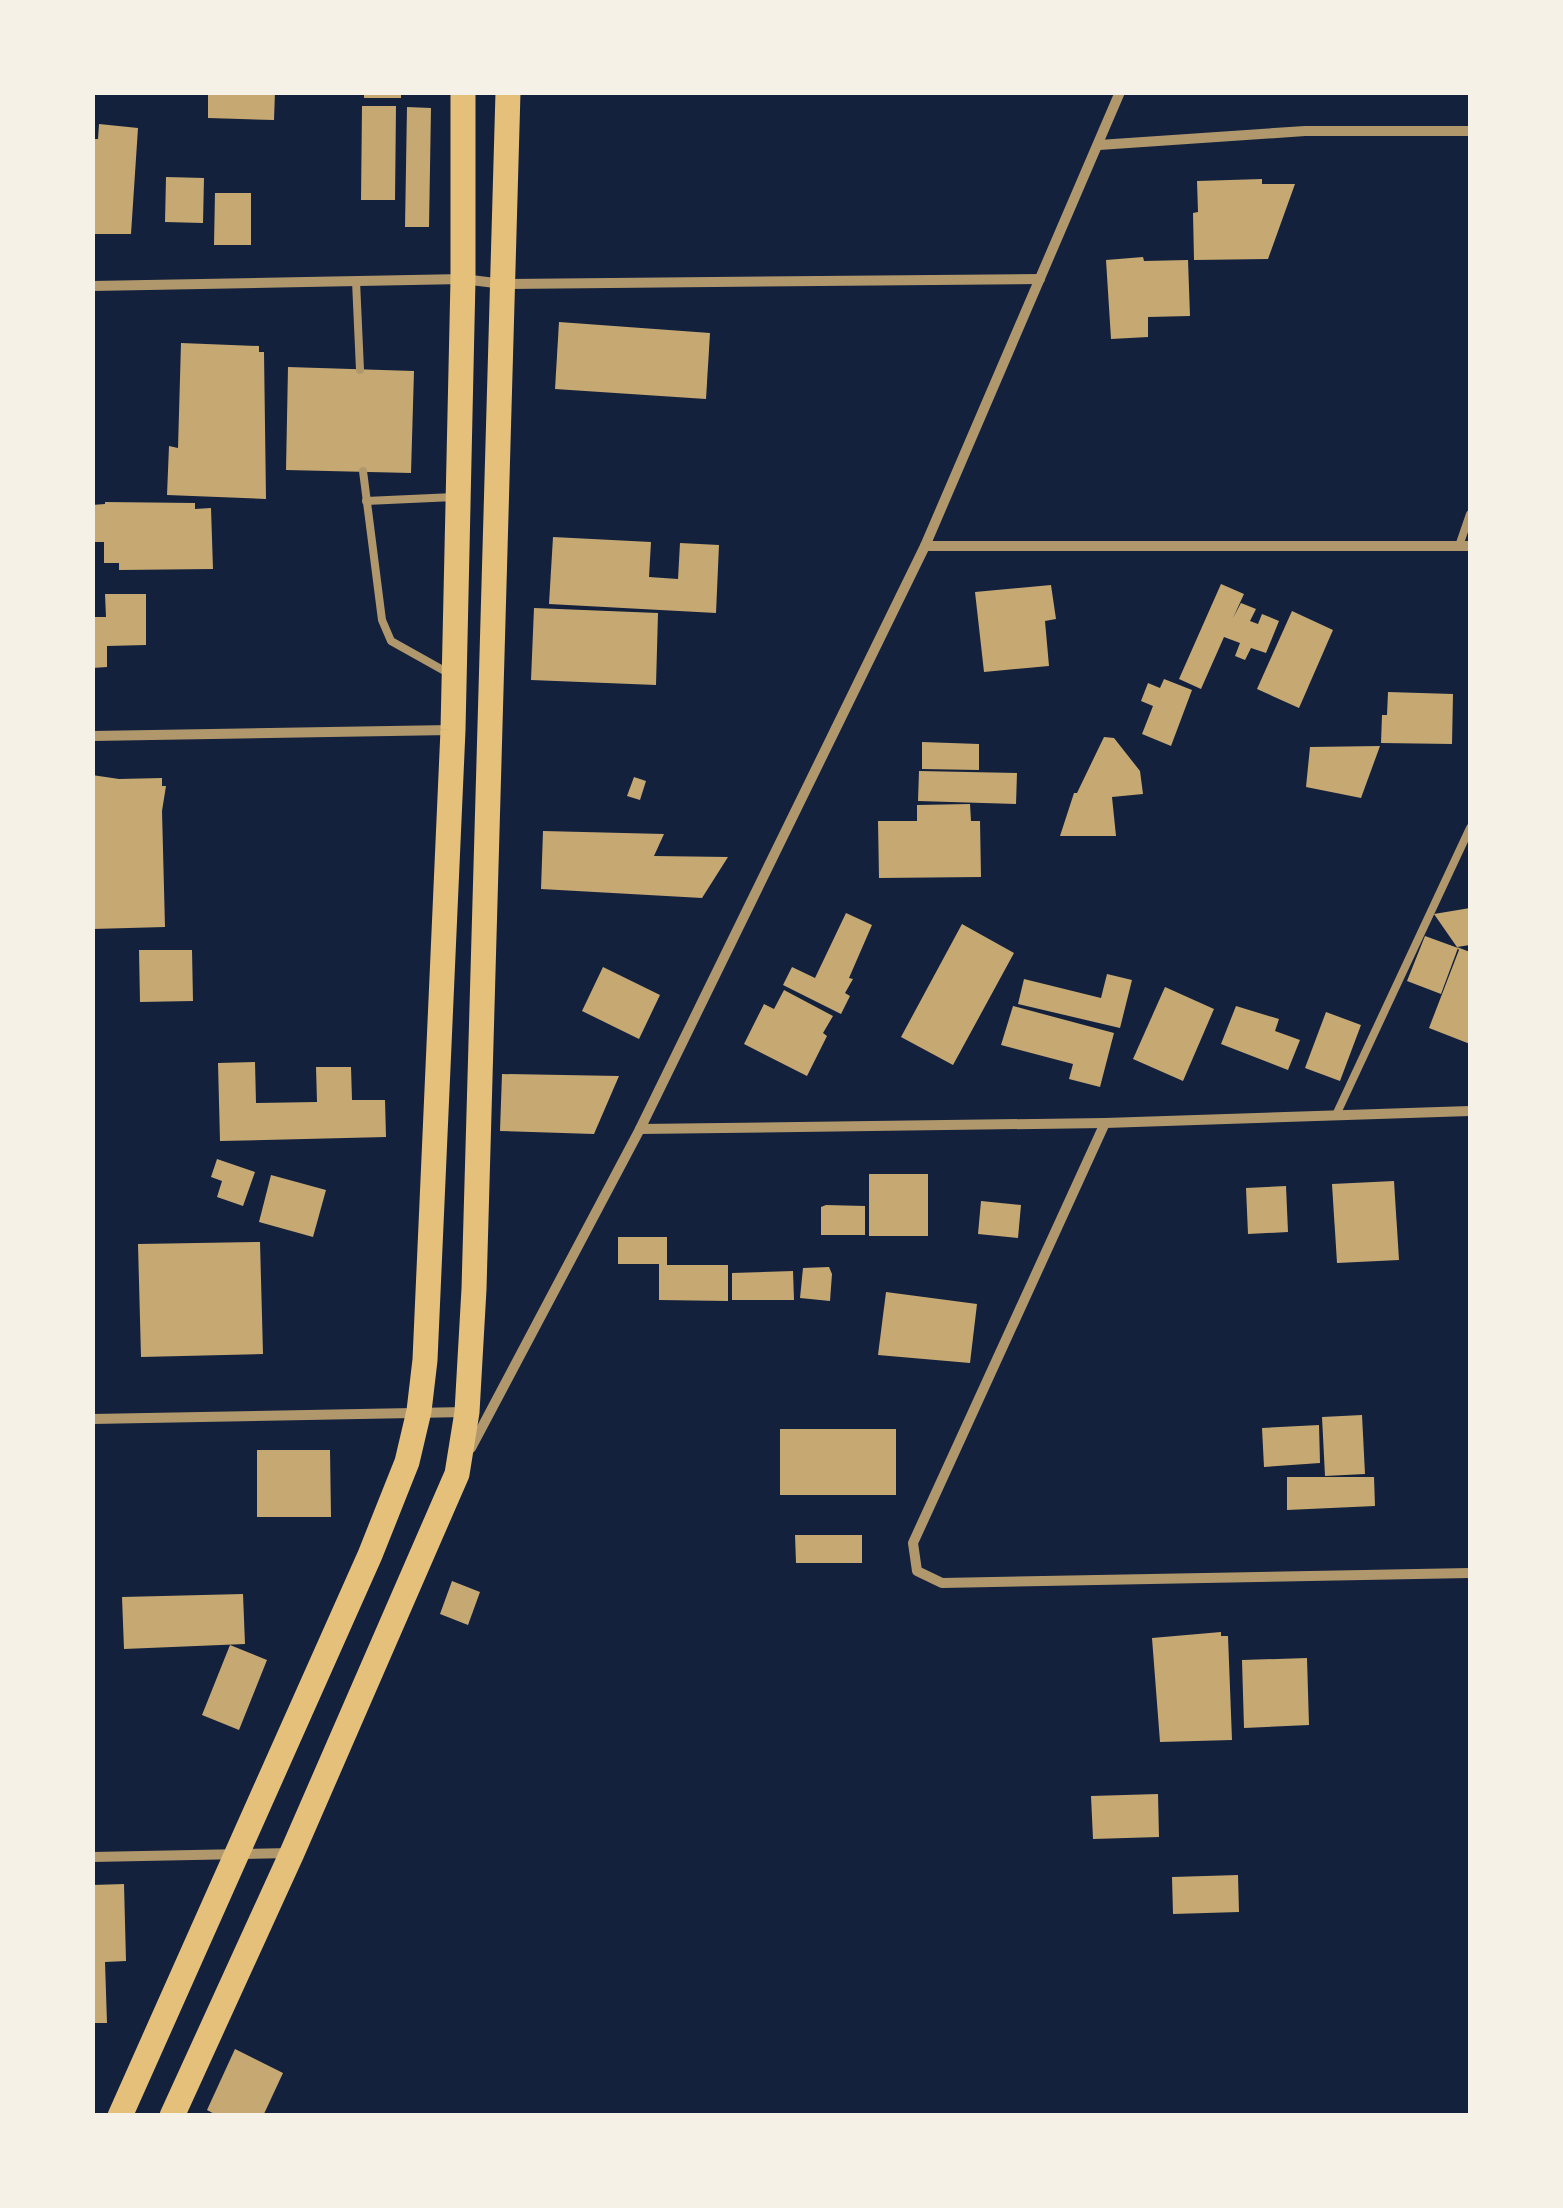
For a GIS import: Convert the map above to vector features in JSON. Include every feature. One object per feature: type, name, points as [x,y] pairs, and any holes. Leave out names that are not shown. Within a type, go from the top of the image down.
[{"type":"main road","points":[[120,2116],[370,1555],[407,1462],[419,1411],[425,1360],[453,730],[463,92]]},
{"type":"main road","points":[[172,2116],[457,1474],[467,1412],[474,1289],[508,92]]},
{"type":"street","points":[[457,1474],[640,1129],[926,546],[1120,92]]},
{"type":"street","points":[[1099,144],[1305,131],[1470,131]]},
{"type":"street","points":[[92,286],[463,279],[503,284],[1040,279]]},
{"type":"street","points":[[926,546],[1465,546]]},
{"type":"street","points":[[92,736],[453,730]]},
{"type":"street","points":[[640,1129],[1104,1123],[1470,1112]]},
{"type":"street","points":[[1104,1123],[913,1544],[916,1570],[942,1583],[1470,1573]]},
{"type":"street","points":[[92,1419],[467,1412]]},
{"type":"street","points":[[92,1857],[292,1853]]},
{"type":"lane","points":[[356,281],[360,370]]},
{"type":"lane","points":[[363,471],[382,620],[391,641],[454,676]]},
{"type":"lane","points":[[366,501],[458,497]]},
{"type":"lane","points":[[1465,546],[1470,514]]},
{"type":"lane","points":[[1336,1116],[1470,828]]},
{"type":"building","points":[[208,92],[275,92],[274,120],[208,118]]},
{"type":"building","points":[[364,92],[401,92],[401,98],[364,98]]},
{"type":"building","points":[[362,106],[396,106],[395,200],[361,200]]},
{"type":"building","points":[[407,107],[431,108],[429,227],[405,227]]},
{"type":"building","points":[[99,124],[138,128],[131,234],[92,234],[93,139],[98,139]]},
{"type":"building","points":[[166,177],[204,178],[203,223],[165,222]]},
{"type":"building","points":[[1262,179],[1262,184],[1295,184],[1268,259],[1194,260],[1197,181]]},
{"type":"building","points":[[215,193],[251,193],[251,245],[214,245]]},
{"type":"building","points":[[1143,257],[1144,261],[1188,260],[1190,316],[1148,317],[1148,337],[1111,339],[1106,260]]},
{"type":"building","points":[[559,322],[710,333],[706,399],[555,389]]},
{"type":"building","points":[[181,343],[259,346],[259,352],[264,352],[266,499],[167,495],[169,446],[178,448]]},
{"type":"building","points":[[288,367],[414,371],[411,473],[286,470]]},
{"type":"building","points":[[195,503],[195,509],[211,508],[213,569],[119,570],[119,563],[104,563],[104,542],[92,542],[92,505]]},
{"type":"building","points":[[553,537],[651,542],[649,577],[678,579],[680,543],[719,545],[716,613],[549,604]]},
{"type":"building","points":[[1221,584],[1244,594],[1233,618],[1241,603],[1256,609],[1250,621],[1258,624],[1262,614],[1279,621],[1266,653],[1251,648],[1245,660],[1235,656],[1240,643],[1224,637],[1201,689],[1179,679]]},
{"type":"building","points":[[1051,585],[1056,619],[1045,621],[1049,666],[984,672],[975,592]]},
{"type":"building","points":[[105,594],[146,594],[146,645],[107,646],[107,667],[92,668],[92,617],[106,617]]},
{"type":"building","points":[[534,608],[658,613],[656,685],[531,680]]},
{"type":"building","points":[[1292,611],[1333,630],[1299,708],[1257,689]]},
{"type":"building","points":[[1164,679],[1192,690],[1171,746],[1142,734],[1153,706],[1141,701],[1148,683],[1160,688]]},
{"type":"building","points":[[1388,692],[1453,694],[1452,744],[1381,743]]},
{"type":"building","points":[[1104,737],[1114,738],[1140,771],[1143,794],[1112,797],[1116,836],[1060,836],[1074,793]]},
{"type":"building","points":[[922,742],[979,744],[979,770],[922,769]]},
{"type":"building","points":[[1380,746],[1361,798],[1306,787],[1310,747]]},
{"type":"building","points":[[919,771],[1017,773],[1016,804],[918,801]]},
{"type":"building","points":[[92,775],[162,778],[162,786],[166,786],[162,811],[165,927],[92,929]]},
{"type":"building","points":[[634,777],[646,781],[640,800],[627,796]]},
{"type":"building","points":[[970,804],[971,821],[980,821],[981,877],[879,878],[878,821],[917,821],[917,805]]},
{"type":"building","points":[[543,831],[664,834],[654,856],[728,857],[702,898],[541,889]]},
{"type":"building","points":[[1470,908],[1470,945],[1457,947],[1470,952],[1470,1044],[1429,1028],[1459,950],[1434,914]]},
{"type":"building","points":[[846,913],[872,925],[849,978],[853,979],[845,993],[850,996],[841,1014],[783,985],[792,967],[815,978]]},
{"type":"building","points":[[962,924],[1014,953],[953,1065],[901,1037]]},
{"type":"building","points":[[1425,936],[1458,948],[1441,994],[1407,981]]},
{"type":"building","points":[[139,950],[192,950],[193,1001],[140,1002]]},
{"type":"building","points":[[603,967],[660,995],[639,1039],[582,1011]]},
{"type":"building","points":[[1107,974],[1132,980],[1120,1028],[1018,1004],[1024,979],[1101,998]]},
{"type":"building","points":[[1165,987],[1214,1009],[1183,1081],[1133,1059]]},
{"type":"building","points":[[784,990],[833,1016],[807,1076],[744,1044],[764,1004],[774,1009]]},
{"type":"building","points":[[1013,1006],[1114,1033],[1100,1087],[1069,1079],[1073,1064],[1001,1045]]},
{"type":"building","points":[[1236,1006],[1279,1019],[1275,1031],[1300,1040],[1288,1070],[1221,1044]]},
{"type":"building","points":[[1326,1012],[1361,1025],[1340,1081],[1305,1068]]},
{"type":"building","points":[[255,1062],[256,1103],[317,1102],[316,1067],[351,1067],[352,1100],[385,1100],[386,1137],[220,1141],[218,1063]]},
{"type":"building","points":[[502,1074],[619,1076],[594,1134],[500,1131]]},
{"type":"building","points":[[217,1159],[255,1172],[243,1206],[217,1197],[222,1181],[211,1177]]},
{"type":"building","points":[[869,1174],[928,1174],[928,1236],[869,1236]]},
{"type":"building","points":[[271,1175],[326,1190],[313,1237],[259,1222]]},
{"type":"building","points":[[1394,1181],[1399,1260],[1337,1263],[1332,1184]]},
{"type":"building","points":[[1286,1186],[1288,1232],[1248,1234],[1246,1188]]},
{"type":"building","points":[[981,1201],[1021,1205],[1018,1238],[978,1234]]},
{"type":"building","points":[[865,1206],[865,1235],[821,1235],[821,1207]]},
{"type":"building","points":[[618,1237],[667,1237],[667,1265],[728,1265],[728,1301],[659,1300],[659,1264],[618,1264]]},
{"type":"building","points":[[260,1242],[263,1354],[141,1357],[138,1244]]},
{"type":"building","points":[[829,1267],[830,1301],[800,1298],[803,1268]]},
{"type":"building","points":[[793,1271],[794,1300],[732,1300],[732,1273]]},
{"type":"building","points":[[886,1292],[977,1304],[970,1363],[878,1355]]},
{"type":"building","points":[[1362,1415],[1365,1474],[1325,1476],[1322,1417]]},
{"type":"building","points":[[1319,1425],[1320,1463],[1264,1467],[1262,1428]]},
{"type":"building","points":[[780,1429],[896,1429],[896,1495],[780,1495]]},
{"type":"building","points":[[257,1450],[330,1450],[331,1517],[257,1517]]},
{"type":"building","points":[[1287,1477],[1374,1477],[1375,1506],[1287,1510]]},
{"type":"building","points":[[795,1535],[862,1535],[862,1563],[796,1563]]},
{"type":"building","points":[[452,1581],[480,1592],[468,1625],[440,1614]]},
{"type":"building","points":[[243,1594],[245,1644],[124,1649],[122,1597]]},
{"type":"building","points":[[1221,1632],[1221,1636],[1228,1636],[1232,1740],[1160,1742],[1152,1638]]},
{"type":"building","points":[[230,1645],[267,1660],[239,1730],[202,1715]]},
{"type":"building","points":[[1307,1658],[1309,1725],[1244,1728],[1242,1660]]},
{"type":"building","points":[[1158,1794],[1159,1837],[1093,1839],[1091,1796]]},
{"type":"building","points":[[1238,1875],[1239,1912],[1173,1914],[1172,1877]]},
{"type":"building","points":[[124,1884],[126,1961],[105,1962],[107,2023],[92,2023],[92,1885]]},
{"type":"building","points":[[235,2049],[283,2073],[263,2116],[218,2116],[207,2110]]}]
